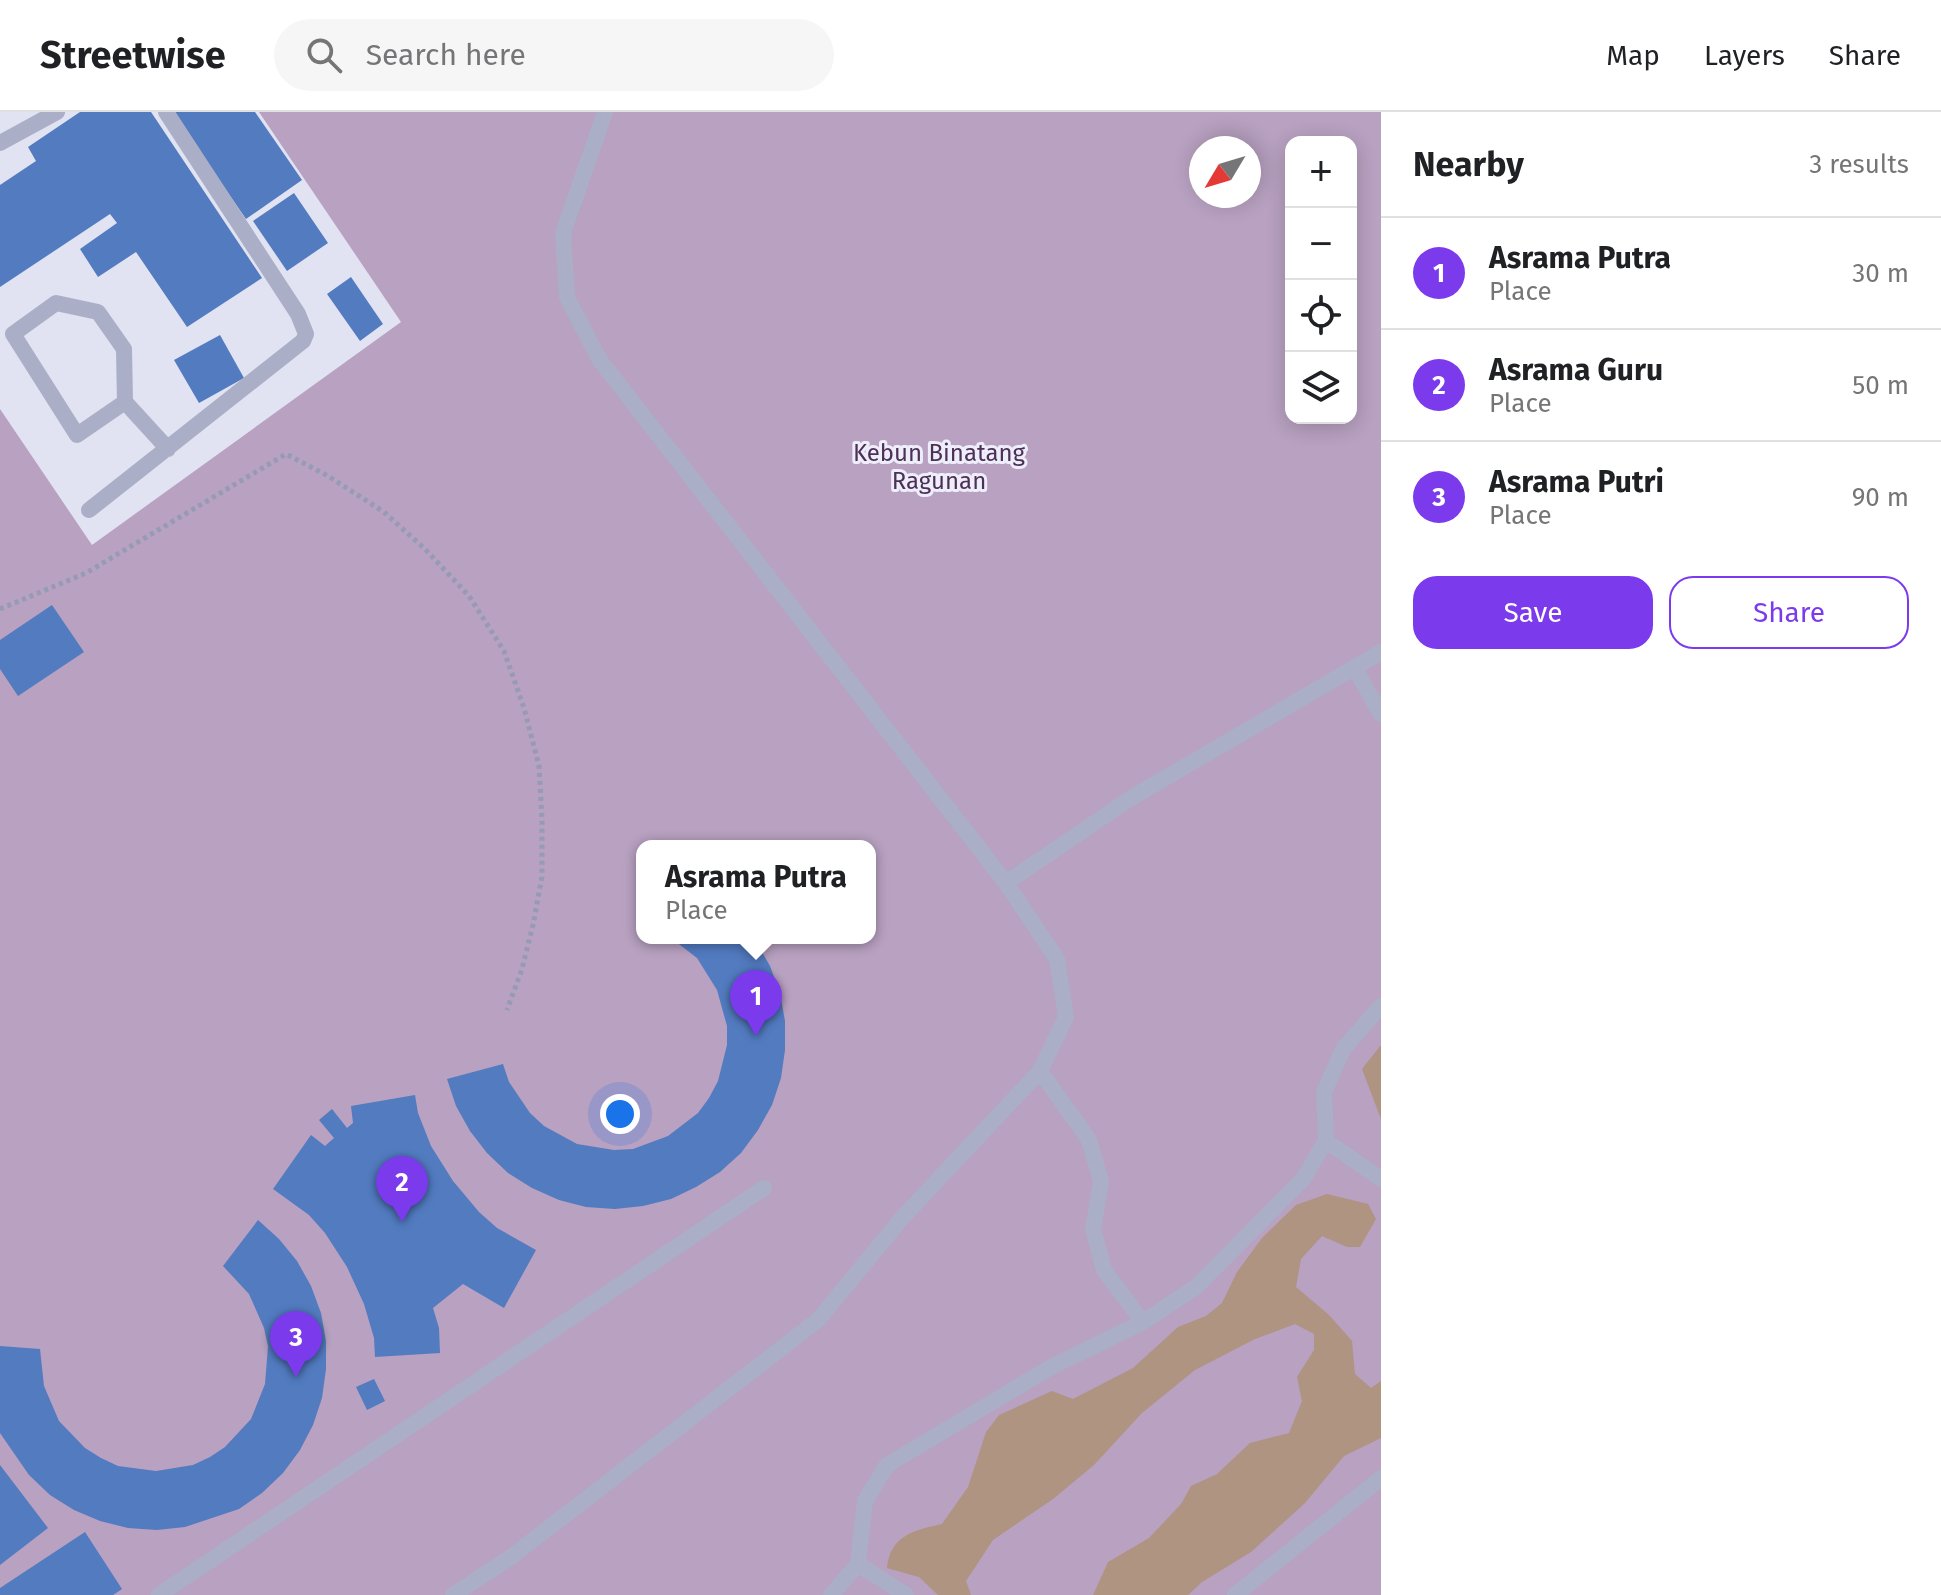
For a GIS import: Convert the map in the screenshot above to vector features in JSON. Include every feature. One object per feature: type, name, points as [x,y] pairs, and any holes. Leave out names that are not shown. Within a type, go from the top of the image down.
[{"type":"lane","points":[[0,143],[57,112]]},
{"type":"lane","points":[[89,510],[303,341],[306,334],[298,314],[166,112]]},
{"type":"lane","points":[[453,1595],[511,1557],[818,1320],[902,1218],[1040,1071],[1066,1017],[1057,959],[1006,883],[599,359],[567,297],[563,233],[605,112]]},
{"type":"lane","points":[[125,402],[77,435],[13,334],[56,303],[98,312],[124,349],[125,402],[168,449]]},
{"type":"lane","points":[[1006,883],[1131,798],[1381,652]]},
{"type":"lane","points":[[1355,669],[1381,714]]},
{"type":"lane","points":[[831,1595],[858,1564],[865,1501],[887,1465],[1051,1367],[1143,1322],[1196,1287],[1303,1179],[1326,1141],[1324,1092],[1343,1049],[1381,1006]]},
{"type":"lane","points":[[1040,1071],[1089,1140],[1101,1181],[1093,1229],[1104,1270],[1143,1322]]},
{"type":"lane","points":[[1326,1141],[1381,1179]]},
{"type":"lane","points":[[159,1595],[764,1188]]},
{"type":"lane","points":[[1235,1595],[1381,1478]]},
{"type":"lane","points":[[858,1564],[906,1595]]},
{"type":"path","points":[[0,609],[86,573],[286,454],[328,476],[384,512],[425,549],[469,596],[504,651],[524,708],[539,766],[542,877],[526,954],[507,1010]]},
{"type":"green space","name":"Kebun Binatang Ragunan","points":[[259,112],[1381,112],[1381,1595],[0,1595],[0,409],[92,545],[401,322]]},
{"type":"shaded area","points":[[1381,1045],[1381,1119],[1362,1069]]},
{"type":"shaded area","points":[[1327,1194],[1368,1204],[1376,1219],[1360,1247],[1347,1247],[1322,1236],[1301,1259],[1296,1287],[1329,1315],[1352,1341],[1355,1374],[1371,1388],[1381,1381],[1381,1438],[1344,1456],[1305,1503],[1251,1552],[1202,1582],[1188,1595],[1093,1595],[1108,1562],[1149,1538],[1181,1504],[1191,1486],[1217,1474],[1250,1443],[1289,1433],[1302,1401],[1297,1377],[1314,1350],[1314,1334],[1295,1324],[1255,1339],[1195,1370],[1142,1413],[1094,1465],[1053,1499],[993,1540],[966,1581],[971,1595],[938,1595],[919,1577],[887,1568],[893,1548],[905,1536],[942,1524],[968,1487],[986,1432],[999,1415],[1052,1391],[1073,1399],[1133,1368],[1178,1327],[1206,1316],[1222,1303],[1237,1272],[1262,1238],[1296,1205]]},
{"type":"building","points":[[80,112],[151,112],[262,278],[187,327],[136,252],[98,277],[80,249],[117,223],[110,214],[0,287],[0,185],[36,161],[28,147]]},
{"type":"building","points":[[172,112],[255,112],[302,180],[246,219]]},
{"type":"building","points":[[294,193],[328,243],[287,271],[253,221]]},
{"type":"building","points":[[351,277],[383,324],[360,341],[327,294]]},
{"type":"building","points":[[220,335],[244,378],[199,403],[174,360]]},
{"type":"building","points":[[52,605],[84,652],[18,696],[0,669],[0,640]]},
{"type":"building","points":[[679,944],[757,944],[780,993],[785,1021],[781,1078],[772,1105],[741,1153],[720,1172],[671,1199],[615,1209],[586,1207],[559,1200],[508,1173],[487,1153],[456,1106],[447,1079],[503,1064],[509,1082],[530,1113],[544,1126],[577,1144],[614,1150],[633,1149],[668,1136],[698,1113],[718,1081],[727,1045],[727,1026],[717,990],[697,958]]},
{"type":"building","points":[[415,1095],[418,1113],[431,1146],[453,1181],[497,1228],[536,1250],[504,1308],[463,1284],[433,1308],[439,1328],[440,1353],[375,1357],[374,1338],[364,1304],[347,1267],[309,1215],[273,1189],[311,1135],[325,1146],[334,1138],[319,1120],[332,1109],[347,1128],[353,1123],[351,1106]]},
{"type":"building","points":[[258,1220],[297,1261],[321,1313],[326,1341],[322,1398],[300,1450],[283,1473],[239,1509],[185,1527],[157,1530],[128,1528],[100,1521],[50,1495],[29,1475],[0,1433],[0,1346],[40,1349],[44,1386],[59,1421],[85,1448],[101,1458],[118,1466],[156,1471],[193,1465],[210,1457],[225,1447],[251,1419],[265,1384],[268,1346],[264,1328],[249,1294],[223,1266]]},
{"type":"building","points":[[374,1379],[385,1401],[367,1410],[356,1387]]},
{"type":"building","points":[[0,1465],[48,1528],[0,1565]]},
{"type":"building","points":[[85,1532],[122,1589],[113,1595],[0,1595],[0,1588]]},
{"type":"place","name":"Asrama Putra","points":[[756,1036]]},
{"type":"place","name":"Asrama Guru","points":[[402,1222]]},
{"type":"place","name":"Asrama Putri","points":[[296,1377]]}]
